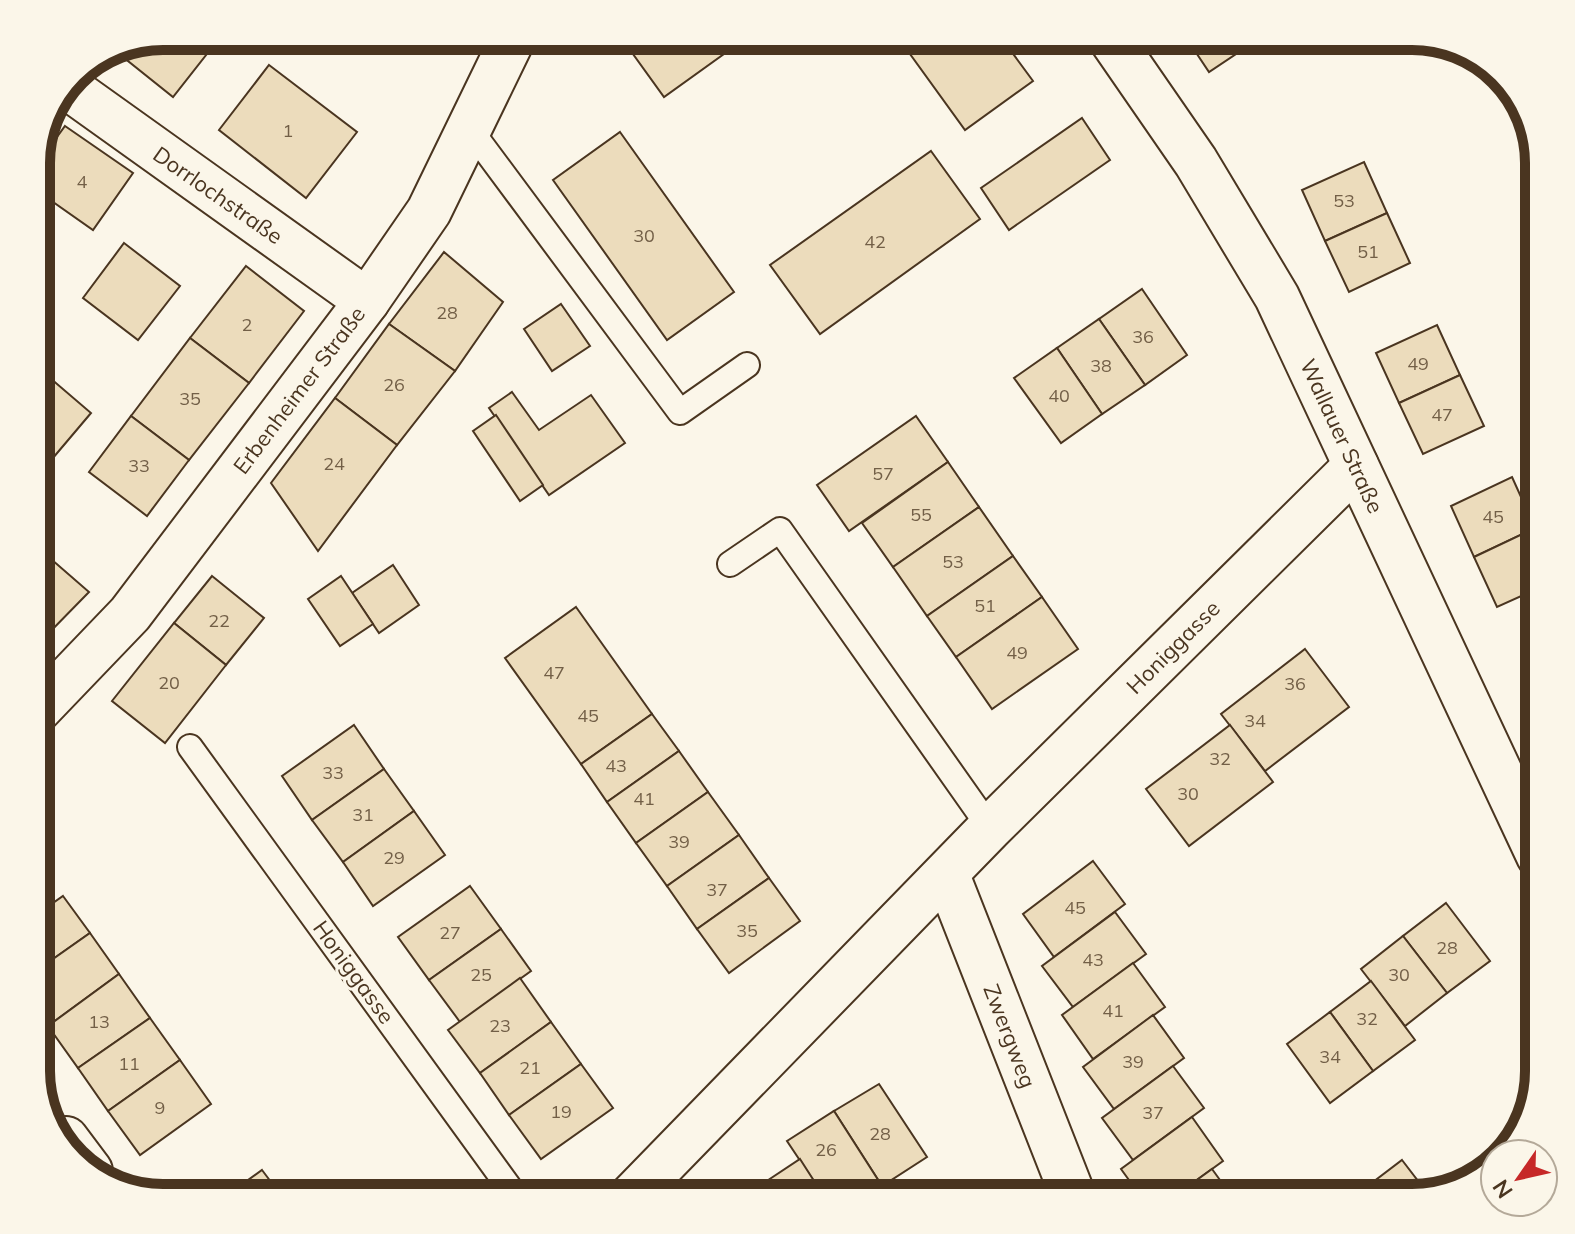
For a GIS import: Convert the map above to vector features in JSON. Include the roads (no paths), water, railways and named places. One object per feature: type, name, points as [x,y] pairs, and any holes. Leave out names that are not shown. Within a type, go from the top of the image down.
[{"type":"street","name":"Erbenheimer Straße","points":[[50,697],[130,614],[367,301],[429,211],[507,50]]},
{"type":"street","name":"Wallauer Straße","points":[[1119,50],[1196,162],[1277,297],[1525,826]]},
{"type":"street","name":"Dorrlochstraße","points":[[75,92],[367,301]]},
{"type":"street","name":"Honiggasse","points":[[644,1184],[990,828],[1356,466]]},
{"type":"street","name":"Zwergweg","points":[[947,875],[1068,1184]]},
{"type":"lane","points":[[469,128],[680,412],[747,365]]},
{"type":"lane","points":[[730,564],[780,530],[990,828]]},
{"type":"lane","name":"Honiggasse","points":[[190,747],[507,1184]]}]
